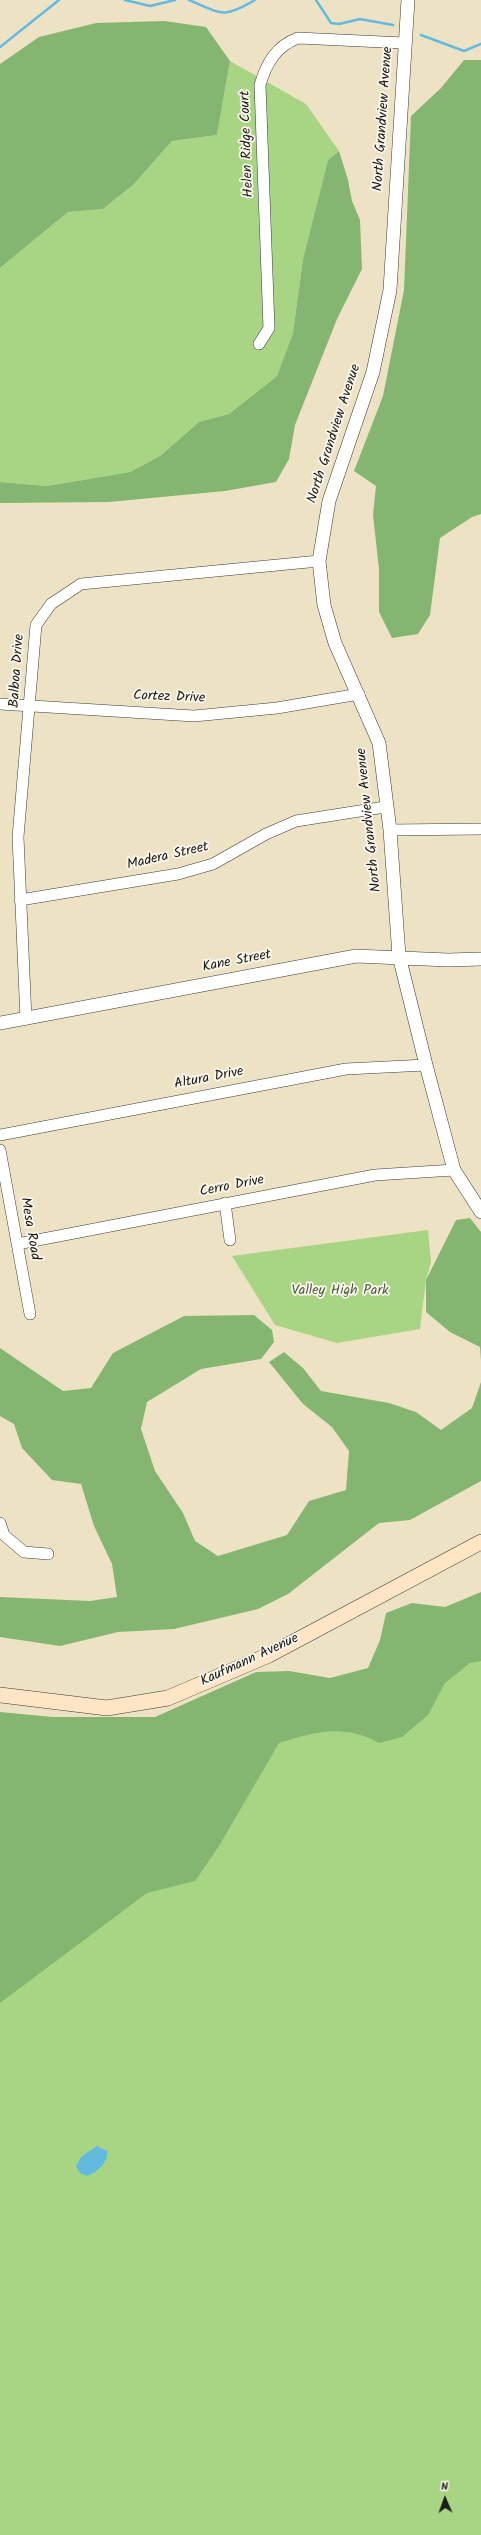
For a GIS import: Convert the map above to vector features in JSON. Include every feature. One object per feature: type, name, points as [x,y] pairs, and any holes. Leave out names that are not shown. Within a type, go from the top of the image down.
[{"type":"main road","name":"Kaufmann Avenue","points":[[0,1695],[107,1708],[168,1698],[269,1655],[481,1542]]},
{"type":"street","name":"North Grandview Avenue","points":[[408,0],[404,43],[390,290],[373,372],[329,501],[319,561],[324,605],[335,643],[359,694],[379,743],[385,806],[390,830],[399,956],[426,1065],[454,1170],[481,1212]]},
{"type":"street","name":"Helen Ridge Court","points":[[259,344],[269,328],[260,85],[266,68],[276,52],[285,44],[298,38],[404,43]]},
{"type":"street","name":"Balboa Drive","points":[[26,1018],[18,837],[36,625],[51,604],[81,584],[319,561]]},
{"type":"street","name":"Cortez Drive","points":[[0,704],[194,716],[277,708],[359,694]]},
{"type":"street","name":"Madera Street","points":[[20,900],[178,874],[206,866],[266,834],[296,821],[385,806]]},
{"type":"street","points":[[390,830],[481,829]]},
{"type":"street","name":"Kane Street","points":[[0,1023],[356,956],[399,956],[448,960],[481,958]]},
{"type":"street","name":"Altura Drive","points":[[0,1135],[346,1069],[426,1065]]},
{"type":"street","name":"Mesa Road","points":[[0,1150],[30,1314]]},
{"type":"street","name":"Cerro Drive","points":[[16,1244],[375,1175],[454,1170]]},
{"type":"street","points":[[225,1203],[230,1240]]},
{"type":"street","points":[[0,1523],[4,1535],[24,1552],[48,1554]]},
{"type":"green space","points":[[164,21],[206,27],[230,61],[217,135],[172,141],[134,184],[103,209],[68,212],[0,268],[0,64],[39,37],[96,23]]},
{"type":"green space","points":[[464,60],[481,60],[481,514],[472,517],[440,538],[430,615],[418,634],[392,638],[379,612],[379,569],[373,515],[376,486],[354,471],[383,396],[404,290],[411,116],[441,88]]},
{"type":"green space","points":[[230,61],[306,104],[339,151],[328,160],[303,259],[293,333],[277,376],[229,414],[199,422],[160,456],[130,472],[47,486],[0,482],[0,268],[68,212],[103,209],[134,184],[172,141],[217,135]]},
{"type":"green space","points":[[339,151],[348,180],[352,201],[360,220],[362,269],[337,319],[295,425],[289,459],[276,482],[225,491],[109,502],[0,503],[0,482],[47,486],[130,472],[160,456],[199,422],[229,414],[277,376],[293,333],[303,259],[328,160]]},
{"type":"green space","points":[[470,1218],[481,1232],[481,1361],[480,1347],[450,1332],[426,1312],[426,1280],[456,1220]]},
{"type":"green space","name":"Valley High Park","points":[[428,1230],[431,1262],[426,1280],[420,1329],[337,1343],[275,1325],[232,1256]]},
{"type":"green space","points":[[254,1315],[272,1330],[274,1342],[261,1359],[201,1369],[147,1402],[141,1429],[155,1471],[183,1513],[195,1541],[218,1556],[287,1535],[309,1501],[346,1490],[349,1451],[332,1427],[303,1404],[269,1362],[284,1352],[303,1368],[321,1391],[389,1403],[416,1412],[441,1430],[472,1408],[481,1382],[481,1481],[410,1520],[379,1523],[288,1594],[258,1609],[174,1629],[118,1632],[60,1646],[0,1637],[0,1597],[90,1601],[117,1597],[112,1564],[94,1526],[81,1484],[52,1480],[22,1448],[14,1424],[0,1416],[0,1348],[63,1391],[91,1388],[113,1353],[184,1316]]},
{"type":"green space","points":[[481,1592],[481,1661],[470,1663],[445,1683],[428,1715],[402,1737],[379,1743],[354,1733],[329,1731],[279,1743],[219,1846],[195,1881],[147,1893],[0,2003],[0,1712],[53,1717],[155,1717],[256,1672],[289,1671],[330,1678],[368,1668],[380,1640],[386,1613],[412,1603],[445,1607]]},
{"type":"green space","points":[[481,1622],[481,2535],[0,2535],[0,1871]]},
{"type":"water","points":[[97,2146],[107,2151],[104,2163],[95,2172],[87,2176],[80,2173],[76,2166],[81,2157]]},
{"type":"waterway","points":[[0,47],[59,0]]},
{"type":"waterway","points":[[125,0],[150,6],[175,0]]},
{"type":"waterway","points":[[189,0],[209,9],[222,12],[236,10],[255,0]]},
{"type":"waterway","points":[[316,0],[331,23],[339,24],[360,19],[393,25]]},
{"type":"waterway","points":[[421,35],[464,51],[481,44]]}]
